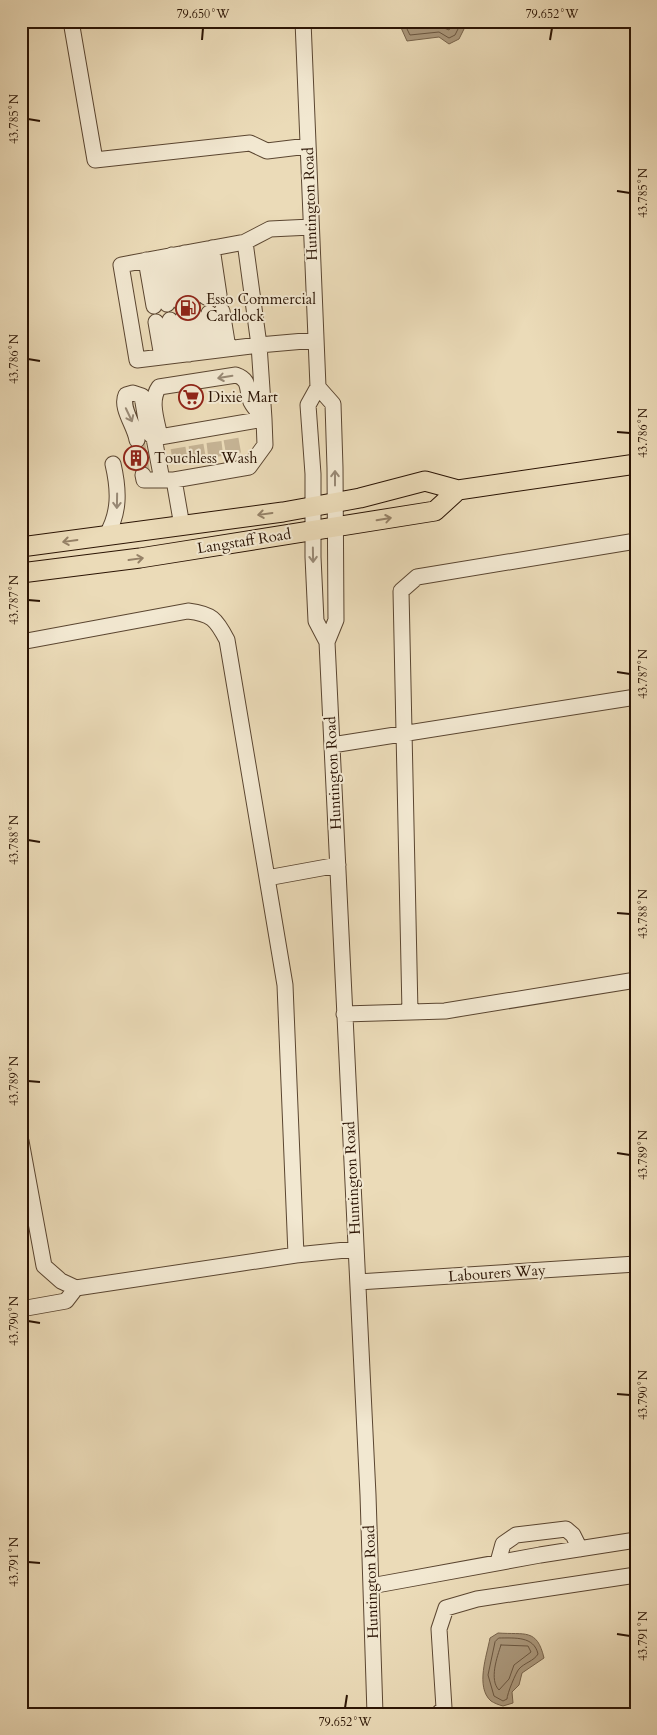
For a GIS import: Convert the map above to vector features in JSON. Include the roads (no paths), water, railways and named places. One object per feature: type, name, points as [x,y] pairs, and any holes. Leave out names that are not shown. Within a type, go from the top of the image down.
[{"type":"main road","name":"Langstaff Road","points":[[21,547],[336,503],[425,481],[458,490],[636,464]]},
{"type":"main road","name":"Langstaff Road","points":[[21,572],[140,558],[435,511],[458,490]]},
{"type":"street","points":[[71,21],[94,160],[250,143],[267,151],[308,146]]},
{"type":"street","name":"Huntington Road","points":[[303,21],[318,388],[308,405],[316,621],[327,642],[358,1282],[375,1714]]},
{"type":"street","points":[[311,227],[270,229],[246,242],[121,265],[137,360],[259,344],[316,340]]},
{"type":"street","points":[[143,475],[144,480],[175,476],[200,469],[235,463],[249,468],[265,445],[259,344],[246,242]]},
{"type":"street","points":[[178,254],[186,301]]},
{"type":"street","points":[[178,254],[186,301]]},
{"type":"street","points":[[178,254],[186,301]]},
{"type":"street","points":[[189,317],[195,353]]},
{"type":"street","points":[[189,317],[195,353]]},
{"type":"street","points":[[189,317],[195,353]]},
{"type":"street","points":[[182,526],[175,476],[157,437],[154,394],[159,387],[236,375],[242,377],[248,383],[251,402],[264,419]]},
{"type":"street","name":"Huntington Road","points":[[318,388],[333,404],[336,503],[336,620],[327,642]]},
{"type":"street","points":[[138,440],[136,430],[124,405],[126,395],[133,393],[142,396],[148,432],[157,437],[177,441],[230,432],[264,419]]},
{"type":"street","points":[[106,536],[116,519],[118,502],[113,464]]},
{"type":"street","points":[[410,1012],[401,592],[417,577],[636,541]]},
{"type":"street","points":[[21,642],[188,611],[204,613],[217,622],[227,640],[285,985],[296,1255]]},
{"type":"street","points":[[332,745],[636,697]]},
{"type":"street","points":[[267,878],[338,865]]},
{"type":"street","points":[[344,1014],[445,1011],[636,980]]},
{"type":"street","points":[[21,1141],[44,1266],[61,1281],[76,1288],[296,1255],[356,1249]]},
{"type":"street","name":"Labourers Way","points":[[358,1282],[636,1264]]},
{"type":"street","points":[[21,1309],[66,1301],[76,1288]]},
{"type":"street","points":[[498,1562],[503,1544],[516,1535],[566,1530],[573,1534],[580,1549]]},
{"type":"street","points":[[371,1586],[498,1562],[636,1540]]},
{"type":"street","points":[[438,1714],[444,1708],[439,1629],[446,1608],[478,1599],[636,1575]]},
{"type":"water","points":[[398,21],[468,21],[459,39],[449,44],[439,37],[407,41]]},
{"type":"water","points":[[498,1633],[523,1634],[533,1637],[538,1642],[544,1658],[522,1673],[519,1685],[512,1692],[513,1703],[503,1706],[491,1701],[486,1695],[483,1679],[490,1638]]},
{"type":"tunnel","points":[[231,439],[234,456]]},
{"type":"tunnel","points":[[137,440],[143,475]]},
{"type":"tunnel","points":[[214,442],[216,459]]},
{"type":"tunnel","points":[[196,445],[199,462]]},
{"type":"tunnel","points":[[178,448],[181,465]]},
{"type":"place","name":"Esso Commercial Cardlock","points":[[188,308]]},
{"type":"place","name":"Dixie Mart","points":[[191,397]]},
{"type":"place","name":"Touchless Wash","points":[[136,458]]}]
